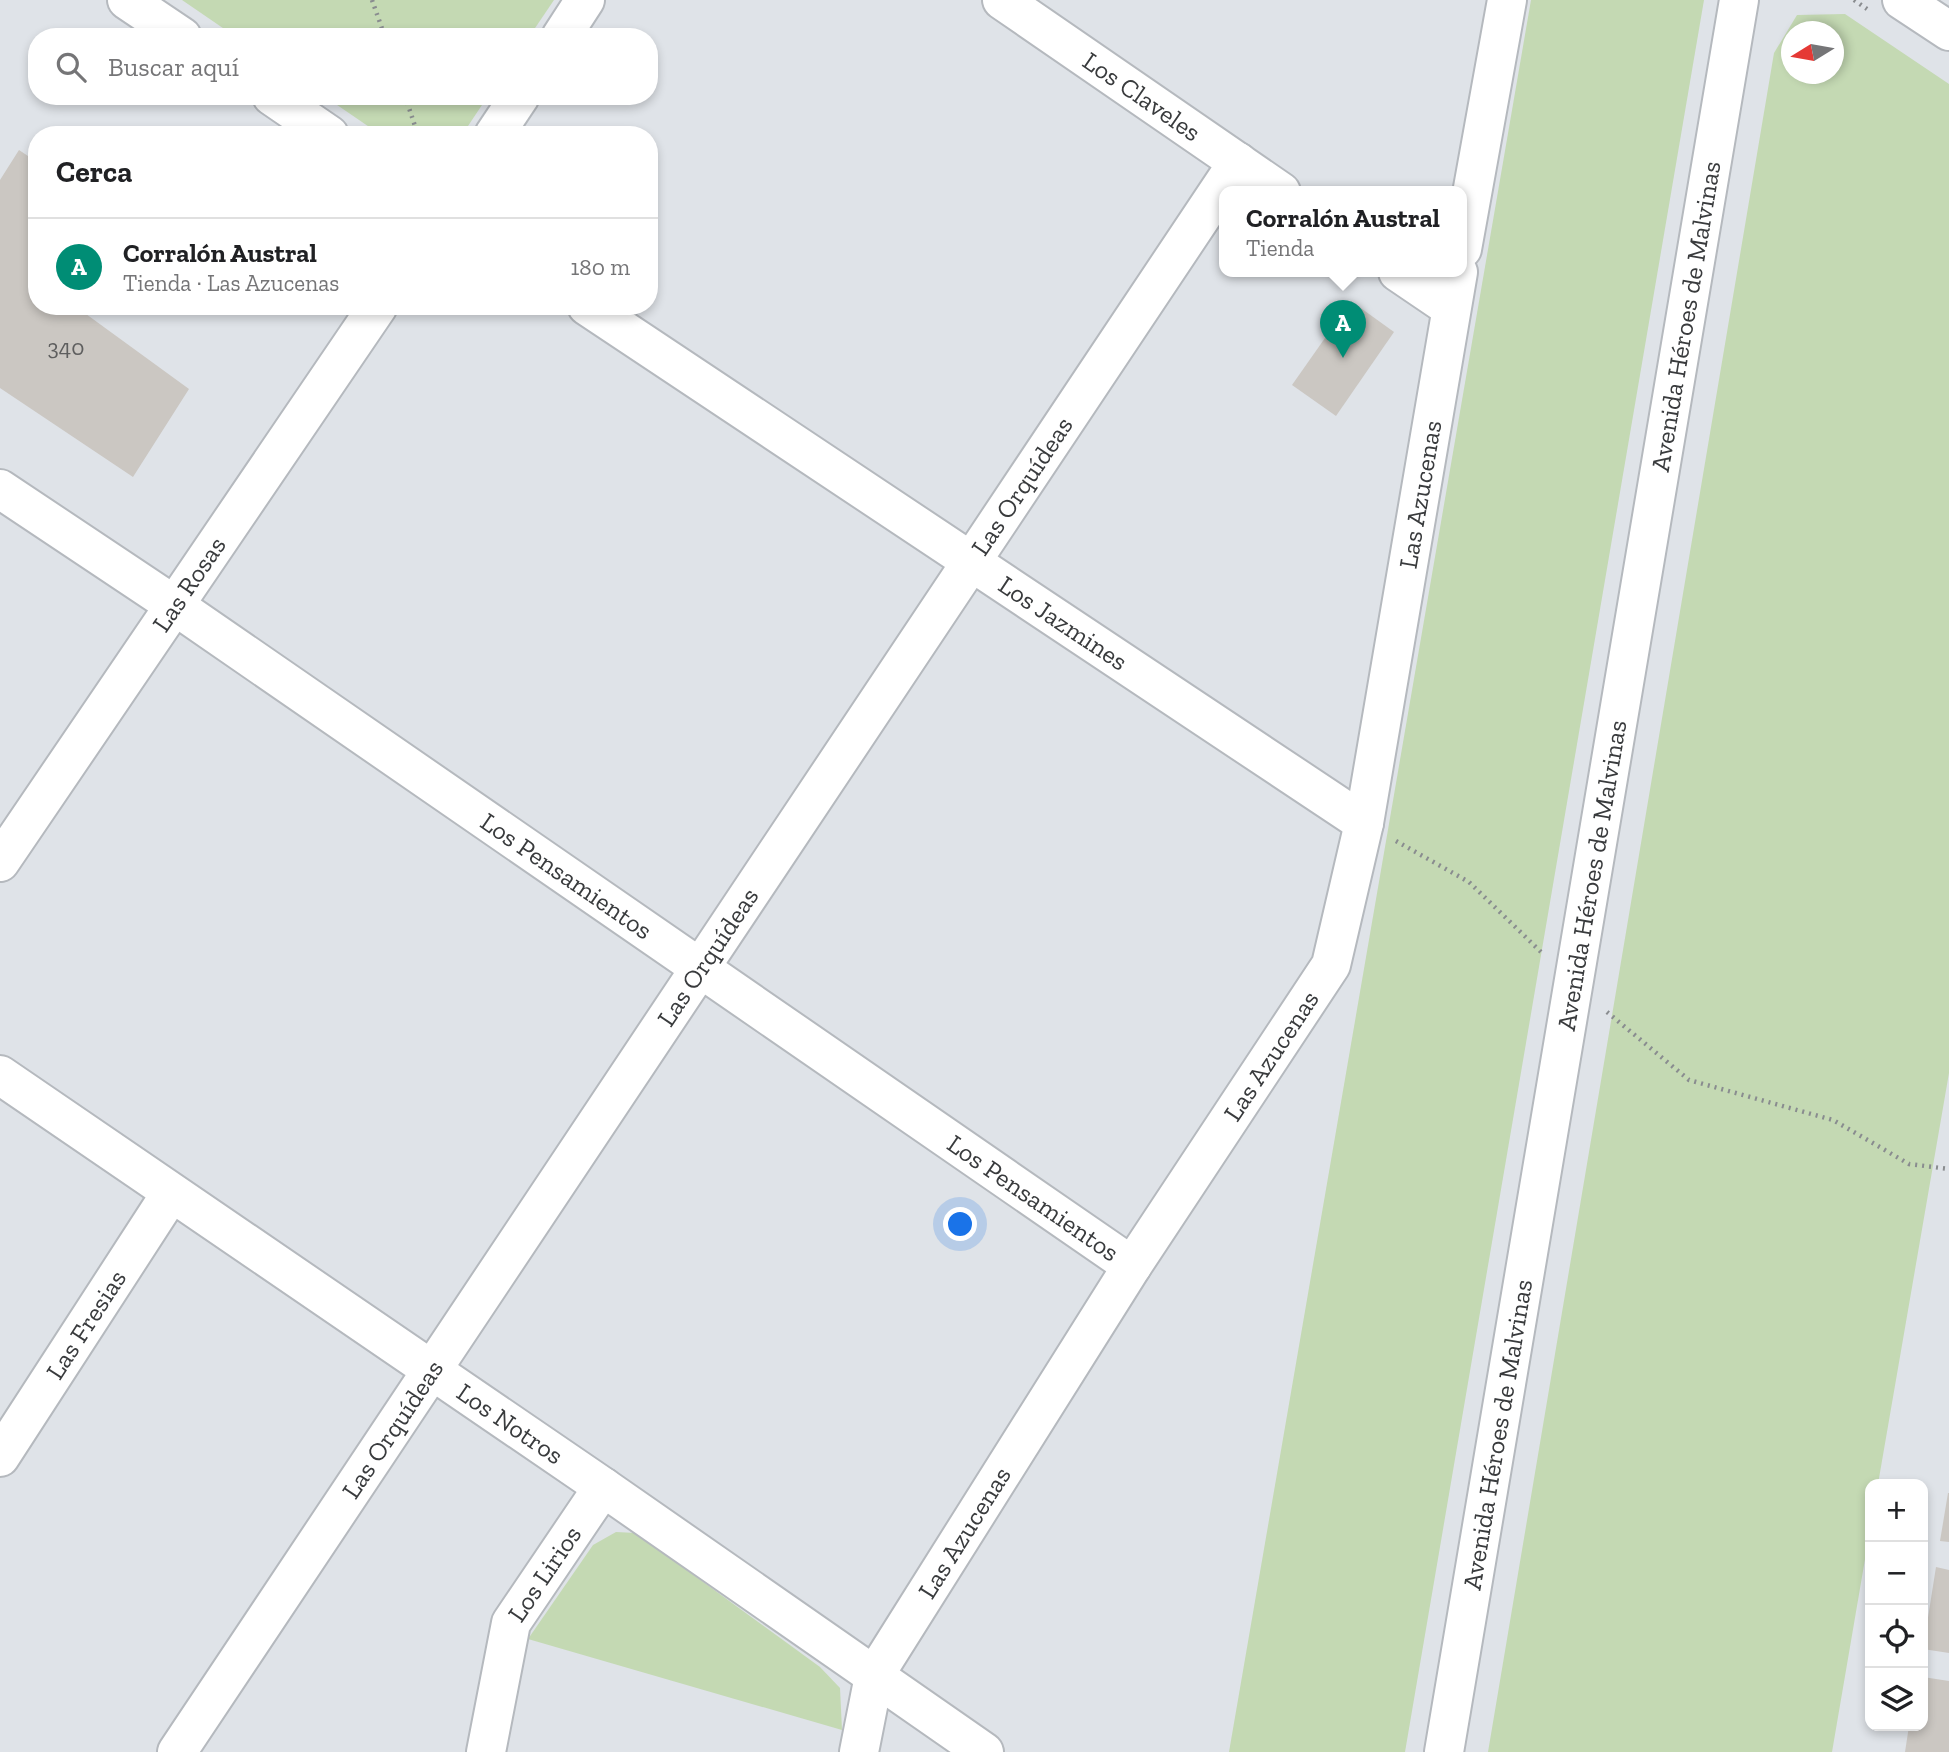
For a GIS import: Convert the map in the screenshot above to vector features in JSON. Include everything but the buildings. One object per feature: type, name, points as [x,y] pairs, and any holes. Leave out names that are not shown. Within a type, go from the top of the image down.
[{"type":"street","points":[[127,0],[169,28]]},
{"type":"street","points":[[567,28],[585,0]]},
{"type":"street","name":"Los Claveles","points":[[1002,0],[1272,186]]},
{"type":"street","points":[[1467,221],[1507,0]]},
{"type":"street","name":"Avenida Héroes de Malvinas","points":[[1444,1752],[1739,0]]},
{"type":"street","points":[[1902,0],[1949,31]]},
{"type":"street","points":[[285,105],[317,126]]},
{"type":"street","points":[[500,126],[514,105]]},
{"type":"street","name":"Las Orquídeas","points":[[1222,186],[1238,162]]},
{"type":"street","name":"Las Orquídeas","points":[[177,1752],[1219,190]]},
{"type":"street","points":[[1414,277],[1455,290]]},
{"type":"street","name":"Las Azucenas","points":[[859,1752],[874,1676],[1132,1266],[1331,965],[1364,823],[1455,290]]},
{"type":"street","name":"Las Rosas","points":[[0,862],[372,315]]},
{"type":"street","name":"Los Jazmines","points":[[600,315],[1364,823]]},
{"type":"street","name":"Los Pensamientos","points":[[0,489],[1132,1266]]},
{"type":"street","name":"Los Notros","points":[[0,1075],[603,1486],[984,1752]]},
{"type":"street","name":"Las Fresias","points":[[0,1457],[171,1193]]},
{"type":"street","name":"Los Lirios","points":[[486,1752],[511,1623],[603,1486]]},
{"type":"path","points":[[372,0],[382,28]]},
{"type":"path","points":[[408,105],[415,126]]},
{"type":"path","points":[[1364,823],[1469,882],[1573,984],[1689,1080],[1833,1121],[1909,1164],[1949,1169]]},
{"type":"green space","points":[[182,0],[554,0],[535,28],[223,28]]},
{"type":"green space","points":[[1531,0],[1704,0],[1405,1752],[1229,1752]]},
{"type":"green space","points":[[1845,14],[1949,84],[1949,1073],[1879,1479],[1865,1479],[1865,1559],[1832,1752],[1488,1752],[1774,53],[1781,41],[1781,84],[1844,84],[1844,21],[1793,21],[1797,15]]},
{"type":"green space","points":[[337,105],[482,105],[468,126],[368,126]]},
{"type":"green space","points":[[616,1532],[636,1533],[820,1667],[840,1688],[842,1730],[528,1639],[593,1545]]},
{"type":"place","name":"Corralón Austral","points":[[1343,358]]}]
